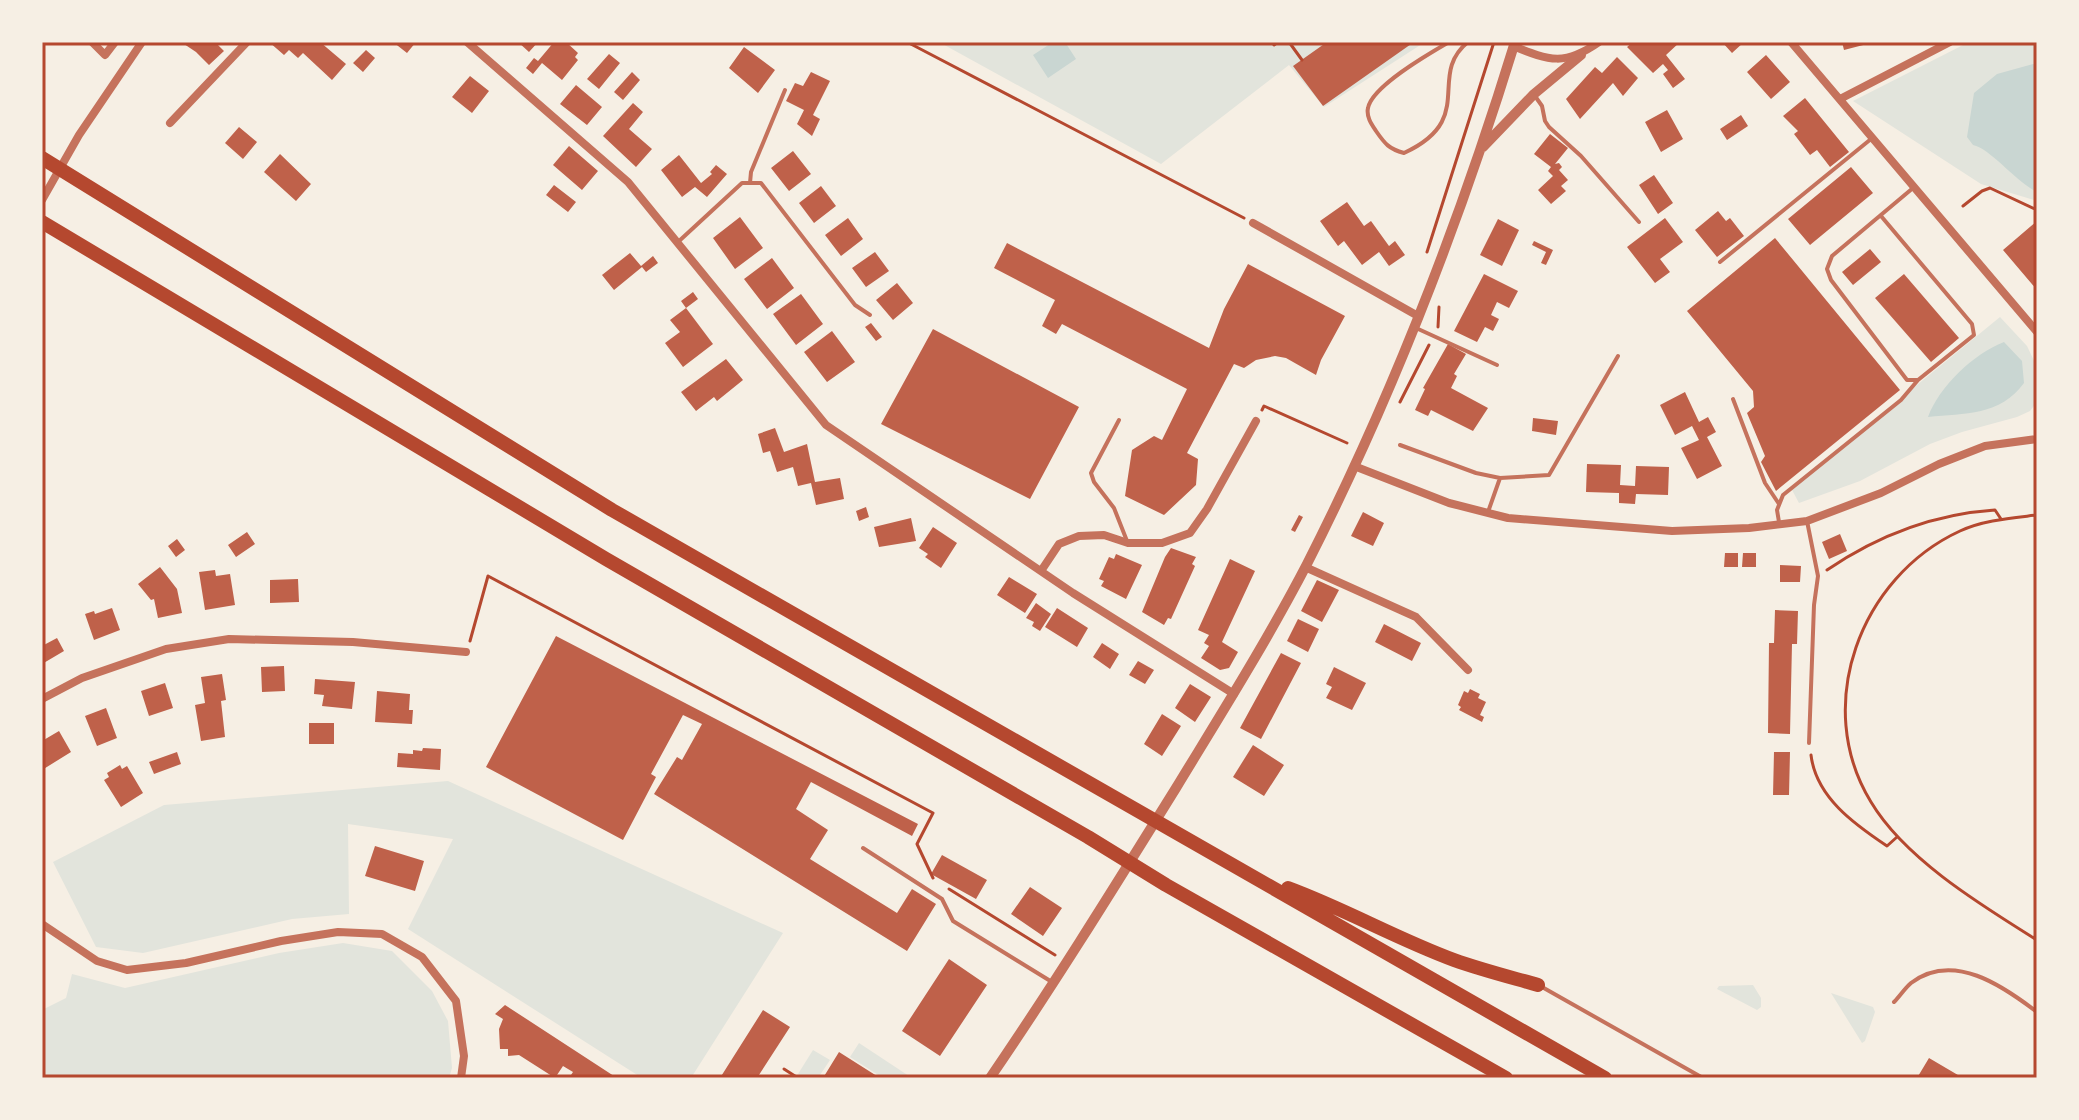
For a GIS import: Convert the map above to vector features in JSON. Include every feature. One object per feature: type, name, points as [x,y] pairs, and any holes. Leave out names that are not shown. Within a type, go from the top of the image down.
[{"type":"highway","points":[[42,158],[612,510],[1605,1078]]},
{"type":"highway","points":[[42,222],[619,567],[1166,885],[1506,1078]]},
{"type":"highway","points":[[1246,872],[1327,902],[1363,921],[1455,960],[1538,985]]},
{"type":"street","points":[[92,42],[105,55],[115,42]]},
{"type":"street","points":[[42,200],[79,135],[142,42]]},
{"type":"street","points":[[170,123],[247,42]]},
{"type":"street","points":[[467,42],[628,182],[826,425],[1041,571],[1234,694]]},
{"type":"street","points":[[1479,151],[1534,94],[1599,42]]},
{"type":"street","points":[[1791,42],[2037,332]]},
{"type":"street","points":[[1840,99],[1950,42]]},
{"type":"street","points":[[990,1078],[1068,963],[1234,694],[1305,567],[1354,466],[1416,322],[1479,151],[1512,43],[1550,60],[1581,55]]},
{"type":"street","points":[[1253,223],[1416,322]]},
{"type":"street","points":[[1041,571],[1059,544],[1079,536],[1104,535],[1128,543],[1162,543],[1190,533],[1207,509],[1256,421]]},
{"type":"street","points":[[1354,466],[1449,503],[1487,514],[1672,531],[1807,521],[1881,493],[1939,464],[1985,446],[2037,439]]},
{"type":"street","points":[[1305,567],[1416,617],[1468,670]]},
{"type":"street","points":[[42,699],[82,678],[166,649],[229,639],[353,642],[466,652]]},
{"type":"street","points":[[42,924],[97,961],[127,970],[186,963],[281,941],[338,932],[382,934],[422,957],[456,1001],[464,1056],[461,1078]]},
{"type":"lane","points":[[1449,42],[1387,83],[1373,97],[1367,110],[1370,122],[1387,148],[1404,153],[1424,144],[1439,129],[1448,110],[1451,63],[1468,42]]},
{"type":"lane","points":[[750,183],[751,172],[785,90]]},
{"type":"lane","points":[[1534,94],[1549,127],[1581,156],[1639,222]]},
{"type":"lane","points":[[1720,262],[1873,137]]},
{"type":"lane","points":[[677,243],[742,183],[761,183],[855,305],[870,315]]},
{"type":"lane","points":[[1915,187],[1832,256],[1827,269],[1831,280],[1907,380],[1918,380]]},
{"type":"lane","points":[[1780,524],[1777,510],[1783,495],[1901,400],[1918,380],[1974,335],[1972,324],[1881,216]]},
{"type":"lane","points":[[1416,322],[1434,335],[1497,365]]},
{"type":"lane","points":[[1400,445],[1476,473],[1500,478],[1549,475],[1618,356]]},
{"type":"lane","points":[[1733,399],[1765,483],[1779,504]]},
{"type":"lane","points":[[1119,420],[1091,473],[1094,482],[1114,508],[1128,543]]},
{"type":"lane","points":[[1487,514],[1500,478]]},
{"type":"lane","points":[[1807,521],[1818,576],[1814,605],[1809,743]]},
{"type":"lane","points":[[863,848],[942,899],[953,921],[1054,984]]},
{"type":"lane","points":[[1894,1002],[1910,984],[1926,975],[1949,971],[1971,973],[1991,981],[2037,1012]]},
{"type":"lane","points":[[1538,985],[1703,1078]]},
{"type":"path","points":[[907,42],[1253,223]]},
{"type":"path","points":[[1272,42],[1274,45],[1278,42]]},
{"type":"path","points":[[1289,42],[1302,60]]},
{"type":"path","points":[[1425,256],[1494,42]]},
{"type":"path","points":[[1963,206],[1990,188],[2037,210]]},
{"type":"path","points":[[1395,413],[1438,329]]},
{"type":"path","points":[[1256,421],[1264,406],[1347,443]]},
{"type":"path","points":[[1818,576],[1859,548],[1896,532],[1965,512],[1995,510],[2001,519]]},
{"type":"path","points":[[2037,515],[2001,519],[1961,530],[1926,551],[1895,579],[1858,636],[1844,696],[1846,735],[1853,769],[1871,803],[1897,837],[1977,903],[2037,940]]},
{"type":"path","points":[[466,652],[488,576],[933,813],[917,844],[932,877],[1068,963]]},
{"type":"path","points":[[1809,743],[1812,766],[1823,792],[1853,821],[1887,846],[1897,837]]},
{"type":"path","points":[[784,1069],[798,1078]]},
{"type":"shaded area","points":[[939,42],[1425,42],[1324,107],[1289,65],[1161,164]]},
{"type":"shaded area","points":[[1053,42],[1065,42],[1076,59],[1048,78],[1033,55]]},
{"type":"shaded area","points":[[1969,42],[2037,42],[2037,201],[1981,184],[1853,101]]},
{"type":"shaded area","points":[[2037,63],[2037,192],[1988,153],[1973,145],[1967,137],[1974,93],[1997,74]]},
{"type":"shaded area","points":[[2000,317],[2027,346],[2037,367],[2037,402],[2030,411],[1930,444],[1860,481],[1799,503],[1791,488]]},
{"type":"shaded area","points":[[2004,342],[2022,361],[2024,383],[2015,394],[1981,411],[1928,417],[1940,394],[1958,373],[1992,347]]},
{"type":"shaded area","points":[[448,781],[783,933],[691,1078],[642,1078],[408,929],[453,839],[348,824],[349,914],[292,919],[143,953],[96,947],[53,862],[164,805]]},
{"type":"shaded area","points":[[343,943],[392,951],[432,991],[448,1021],[452,1068],[449,1078],[42,1078],[42,1010],[66,998],[72,974],[125,988],[279,953]]},
{"type":"shaded area","points":[[1753,985],[1761,998],[1761,1007],[1757,1010],[1717,989],[1719,986]]},
{"type":"shaded area","points":[[1831,993],[1873,1007],[1875,1012],[1862,1043]]},
{"type":"shaded area","points":[[859,1043],[912,1078],[883,1078],[850,1057]]},
{"type":"shaded area","points":[[813,1050],[830,1060],[818,1078],[804,1078],[798,1074]]},
{"type":"building","points":[[185,42],[215,42],[224,51],[209,65]]},
{"type":"building","points":[[269,42],[306,42],[310,45],[320,42],[346,64],[332,80],[303,53],[298,58],[289,50],[284,55]]},
{"type":"building","points":[[393,42],[416,42],[407,53]]},
{"type":"building","points":[[518,42],[538,42],[529,52]]},
{"type":"building","points":[[554,42],[566,42],[578,53],[575,57],[578,60],[562,80],[542,63],[533,74],[526,68],[534,58],[538,61]]},
{"type":"building","points":[[1327,42],[1414,42],[1323,106],[1293,66]]},
{"type":"building","points":[[1633,42],[1680,42],[1666,55],[1685,79],[1673,88],[1663,74],[1668,70],[1663,64],[1653,73],[1627,47]]},
{"type":"building","points":[[1722,42],[1744,42],[1732,53]]},
{"type":"building","points":[[1842,42],[1870,42],[1871,43],[1844,50]]},
{"type":"building","points":[[744,47],[775,70],[758,93],[729,68]]},
{"type":"building","points":[[366,50],[375,58],[363,72],[353,63]]},
{"type":"building","points":[[609,54],[620,63],[599,89],[587,79]]},
{"type":"building","points":[[1766,55],[1790,82],[1771,99],[1747,72]]},
{"type":"building","points":[[1617,57],[1638,78],[1623,96],[1613,83],[1580,119],[1566,99],[1595,67],[1602,73]]},
{"type":"building","points":[[632,72],[640,80],[623,100],[614,92]]},
{"type":"building","points":[[811,72],[830,81],[813,115],[820,119],[812,136],[797,124],[804,110],[786,101],[795,83],[803,86]]},
{"type":"building","points":[[470,76],[489,91],[472,113],[452,97]]},
{"type":"building","points":[[576,85],[602,107],[587,125],[560,104]]},
{"type":"building","points":[[1805,98],[1849,152],[1830,167],[1817,150],[1810,155],[1794,134],[1798,131],[1783,116]]},
{"type":"building","points":[[633,103],[643,112],[629,129],[652,149],[636,167],[603,136]]},
{"type":"building","points":[[1667,110],[1683,139],[1661,152],[1645,122]]},
{"type":"building","points":[[1741,115],[1748,126],[1727,140],[1720,129]]},
{"type":"building","points":[[239,127],[257,142],[243,159],[225,143]]},
{"type":"building","points":[[1550,134],[1568,148],[1555,164],[1559,163],[1562,167],[1559,170],[1568,180],[1561,186],[1566,191],[1551,204],[1538,190],[1553,176],[1548,171],[1551,167],[1534,154]]},
{"type":"building","points":[[569,146],[598,171],[582,190],[553,165]]},
{"type":"building","points":[[793,151],[811,174],[789,191],[771,168]]},
{"type":"building","points":[[280,154],[311,184],[296,201],[264,172]]},
{"type":"building","points":[[679,155],[701,183],[712,174],[710,172],[716,165],[727,174],[707,197],[695,187],[682,197],[661,170]]},
{"type":"building","points":[[1851,167],[1873,193],[1810,245],[1788,219]]},
{"type":"building","points":[[1654,175],[1673,203],[1658,214],[1639,185]]},
{"type":"building","points":[[554,185],[576,202],[568,212],[546,195]]},
{"type":"building","points":[[821,186],[836,206],[814,223],[799,203]]},
{"type":"building","points":[[1347,202],[1364,226],[1371,221],[1389,246],[1395,241],[1405,255],[1389,266],[1379,252],[1362,265],[1344,241],[1338,246],[1320,221]]},
{"type":"building","points":[[1718,211],[1726,221],[1730,218],[1744,236],[1717,257],[1695,230]]},
{"type":"building","points":[[740,217],[763,248],[735,269],[713,238]]},
{"type":"building","points":[[848,218],[863,239],[841,256],[825,235]]},
{"type":"building","points":[[1665,218],[1683,242],[1660,259],[1670,272],[1655,283],[1627,247]]},
{"type":"building","points":[[1498,219],[1519,230],[1502,266],[1480,255]]},
{"type":"building","points":[[2037,221],[2037,290],[2003,250]]},
{"type":"building","points":[[1775,238],[1900,390],[1776,491],[1761,462],[1765,456],[1747,413],[1754,407],[1753,391],[1687,311]]},
{"type":"building","points":[[1534,241],[1553,250],[1546,265],[1541,263],[1546,252],[1532,245]]},
{"type":"building","points":[[1007,243],[1209,348],[1224,309],[1248,264],[1345,316],[1316,375],[1286,358],[1275,356],[1256,360],[1244,368],[1234,364],[1187,453],[1198,459],[1196,485],[1164,515],[1125,496],[1132,450],[1154,436],[1162,440],[1187,389],[1062,324],[1056,334],[1042,326],[1055,300],[994,268]]},
{"type":"building","points":[[1870,249],[1881,262],[1853,285],[1842,272]]},
{"type":"building","points":[[875,252],[889,271],[866,287],[852,268]]},
{"type":"building","points":[[630,253],[641,266],[653,256],[658,263],[646,272],[642,267],[614,290],[602,275]]},
{"type":"building","points":[[772,258],[794,288],[767,309],[744,279]]},
{"type":"building","points":[[1484,274],[1518,291],[1509,308],[1497,302],[1491,315],[1499,319],[1493,331],[1485,327],[1477,342],[1454,331]]},
{"type":"building","points":[[1904,274],[1959,338],[1931,362],[1875,298]]},
{"type":"building","points":[[897,283],[913,303],[893,320],[876,300]]},
{"type":"building","points":[[693,292],[698,299],[686,308],[681,301]]},
{"type":"building","points":[[801,294],[823,324],[796,345],[773,314]]},
{"type":"building","points":[[686,308],[713,344],[683,367],[665,343],[680,332],[670,320]]},
{"type":"building","points":[[871,323],[882,337],[876,341],[865,327]]},
{"type":"building","points":[[933,329],[1079,407],[1030,499],[881,424]]},
{"type":"building","points":[[832,331],[855,362],[827,382],[804,352]]},
{"type":"building","points":[[1448,344],[1466,354],[1454,374],[1457,376],[1451,388],[1488,408],[1473,431],[1431,410],[1428,416],[1415,410],[1423,388]]},
{"type":"building","points":[[726,359],[743,380],[717,401],[714,397],[696,411],[681,392]]},
{"type":"building","points":[[1685,392],[1699,422],[1708,417],[1716,432],[1707,437],[1722,466],[1697,479],[1681,448],[1699,440],[1692,426],[1675,435],[1660,405]]},
{"type":"building","points":[[1533,418],[1558,421],[1556,435],[1532,431]]},
{"type":"building","points":[[775,428],[784,452],[807,444],[815,482],[840,478],[844,499],[816,505],[811,483],[798,486],[793,467],[777,472],[770,451],[763,453],[758,434]]},
{"type":"building","points":[[1587,464],[1621,465],[1620,485],[1635,486],[1636,466],[1669,467],[1668,495],[1636,494],[1635,504],[1619,503],[1619,493],[1586,492]]},
{"type":"building","points":[[866,507],[869,517],[859,521],[856,511]]},
{"type":"building","points":[[1363,512],[1384,523],[1373,546],[1351,536]]},
{"type":"building","points":[[1299,515],[1303,517],[1295,532],[1291,530]]},
{"type":"building","points":[[911,518],[916,541],[879,547],[874,527]]},
{"type":"building","points":[[933,527],[957,543],[941,568],[925,557],[928,554],[919,548]]},
{"type":"building","points":[[247,532],[255,544],[236,557],[228,545]]},
{"type":"building","points":[[1840,534],[1847,551],[1829,559],[1822,542]]},
{"type":"building","points":[[177,539],[185,550],[176,557],[168,546]]},
{"type":"building","points":[[1171,548],[1196,557],[1192,564],[1195,566],[1171,619],[1168,618],[1164,625],[1142,612]]},
{"type":"building","points":[[1725,553],[1738,553],[1738,567],[1724,567]]},
{"type":"building","points":[[1743,553],[1756,553],[1756,567],[1742,567]]},
{"type":"building","points":[[1116,554],[1142,565],[1126,599],[1101,586],[1104,581],[1099,579],[1109,557],[1114,559]]},
{"type":"building","points":[[1230,559],[1255,571],[1222,642],[1238,652],[1229,668],[1220,670],[1201,658],[1209,646],[1204,643],[1209,635],[1198,630]]},
{"type":"building","points":[[1780,565],[1801,566],[1800,582],[1780,582]]},
{"type":"building","points":[[160,567],[177,589],[182,613],[158,618],[154,599],[151,600],[138,584]]},
{"type":"building","points":[[215,570],[216,576],[230,574],[235,605],[205,610],[199,572]]},
{"type":"building","points":[[1009,577],[1037,594],[1025,613],[997,595]]},
{"type":"building","points":[[298,579],[299,602],[270,603],[270,580]]},
{"type":"building","points":[[1317,580],[1339,590],[1322,622],[1301,611]]},
{"type":"building","points":[[1036,603],[1051,614],[1040,631],[1032,626],[1034,622],[1026,618]]},
{"type":"building","points":[[112,608],[120,630],[94,640],[85,614]]},
{"type":"building","points":[[1057,608],[1088,628],[1077,647],[1045,627]]},
{"type":"building","points":[[1775,610],[1798,611],[1797,644],[1792,644],[1790,734],[1768,733],[1769,643],[1774,643]]},
{"type":"building","points":[[1298,619],[1319,629],[1308,652],[1287,641]]},
{"type":"building","points":[[1384,624],[1421,643],[1412,661],[1375,642]]},
{"type":"building","points":[[556,636],[918,824],[912,836],[811,782],[796,809],[828,830],[810,859],[897,913],[912,889],[936,904],[907,951],[654,794],[677,757],[682,760],[702,724],[683,715],[651,774],[656,777],[623,840],[486,767]]},
{"type":"building","points":[[57,638],[64,651],[42,664],[42,646]]},
{"type":"building","points":[[1102,643],[1119,654],[1110,669],[1093,657]]},
{"type":"building","points":[[1281,653],[1301,663],[1261,739],[1240,728]]},
{"type":"building","points":[[1138,661],[1154,670],[1145,684],[1129,675]]},
{"type":"building","points":[[284,666],[285,691],[262,692],[261,667]]},
{"type":"building","points":[[1334,667],[1366,683],[1352,710],[1326,698],[1332,687],[1326,684]]},
{"type":"building","points":[[222,674],[226,700],[221,701],[225,737],[201,741],[195,705],[205,703],[201,677]]},
{"type":"building","points":[[315,679],[355,682],[352,709],[322,706],[324,695],[314,694]]},
{"type":"building","points":[[165,683],[173,708],[149,716],[141,691]]},
{"type":"building","points":[[1190,684],[1211,697],[1195,722],[1175,708]]},
{"type":"building","points":[[1470,689],[1480,694],[1478,698],[1486,702],[1480,715],[1484,717],[1482,722],[1459,710],[1464,691],[1468,693]]},
{"type":"building","points":[[377,691],[410,694],[412,724],[375,722]]},
{"type":"building","points":[[106,708],[117,738],[97,746],[85,716]]},
{"type":"building","points":[[1162,714],[1181,726],[1162,756],[1144,744]]},
{"type":"building","points":[[309,723],[334,723],[334,744],[309,744]]},
{"type":"building","points":[[59,731],[71,752],[42,770],[42,741]]},
{"type":"building","points":[[1253,745],[1284,765],[1264,796],[1233,777]]},
{"type":"building","points":[[423,748],[441,749],[440,770],[397,767],[398,753],[413,754],[413,750],[422,751]]},
{"type":"building","points":[[177,752],[181,764],[154,774],[149,762]]},
{"type":"building","points":[[1774,752],[1790,752],[1789,795],[1773,795]]},
{"type":"building","points":[[120,765],[122,769],[127,766],[143,793],[121,807],[104,780],[109,777],[107,773]]},
{"type":"building","points":[[375,846],[424,861],[415,891],[365,876]]},
{"type":"building","points":[[942,855],[987,880],[976,899],[931,874]]},
{"type":"building","points":[[1030,887],[1062,908],[1043,936],[1011,914]]},
{"type":"building","points":[[949,959],[987,985],[940,1056],[902,1031]]},
{"type":"building","points":[[505,1005],[617,1078],[569,1078],[573,1072],[563,1066],[555,1078],[519,1055],[508,1056],[508,1049],[500,1049],[499,1029],[503,1019],[495,1014]]},
{"type":"building","points":[[763,1010],[790,1027],[757,1078],[720,1078]]},
{"type":"building","points":[[839,1052],[880,1078],[823,1078]]},
{"type":"building","points":[[1929,1058],[1963,1078],[1917,1078]]}]
